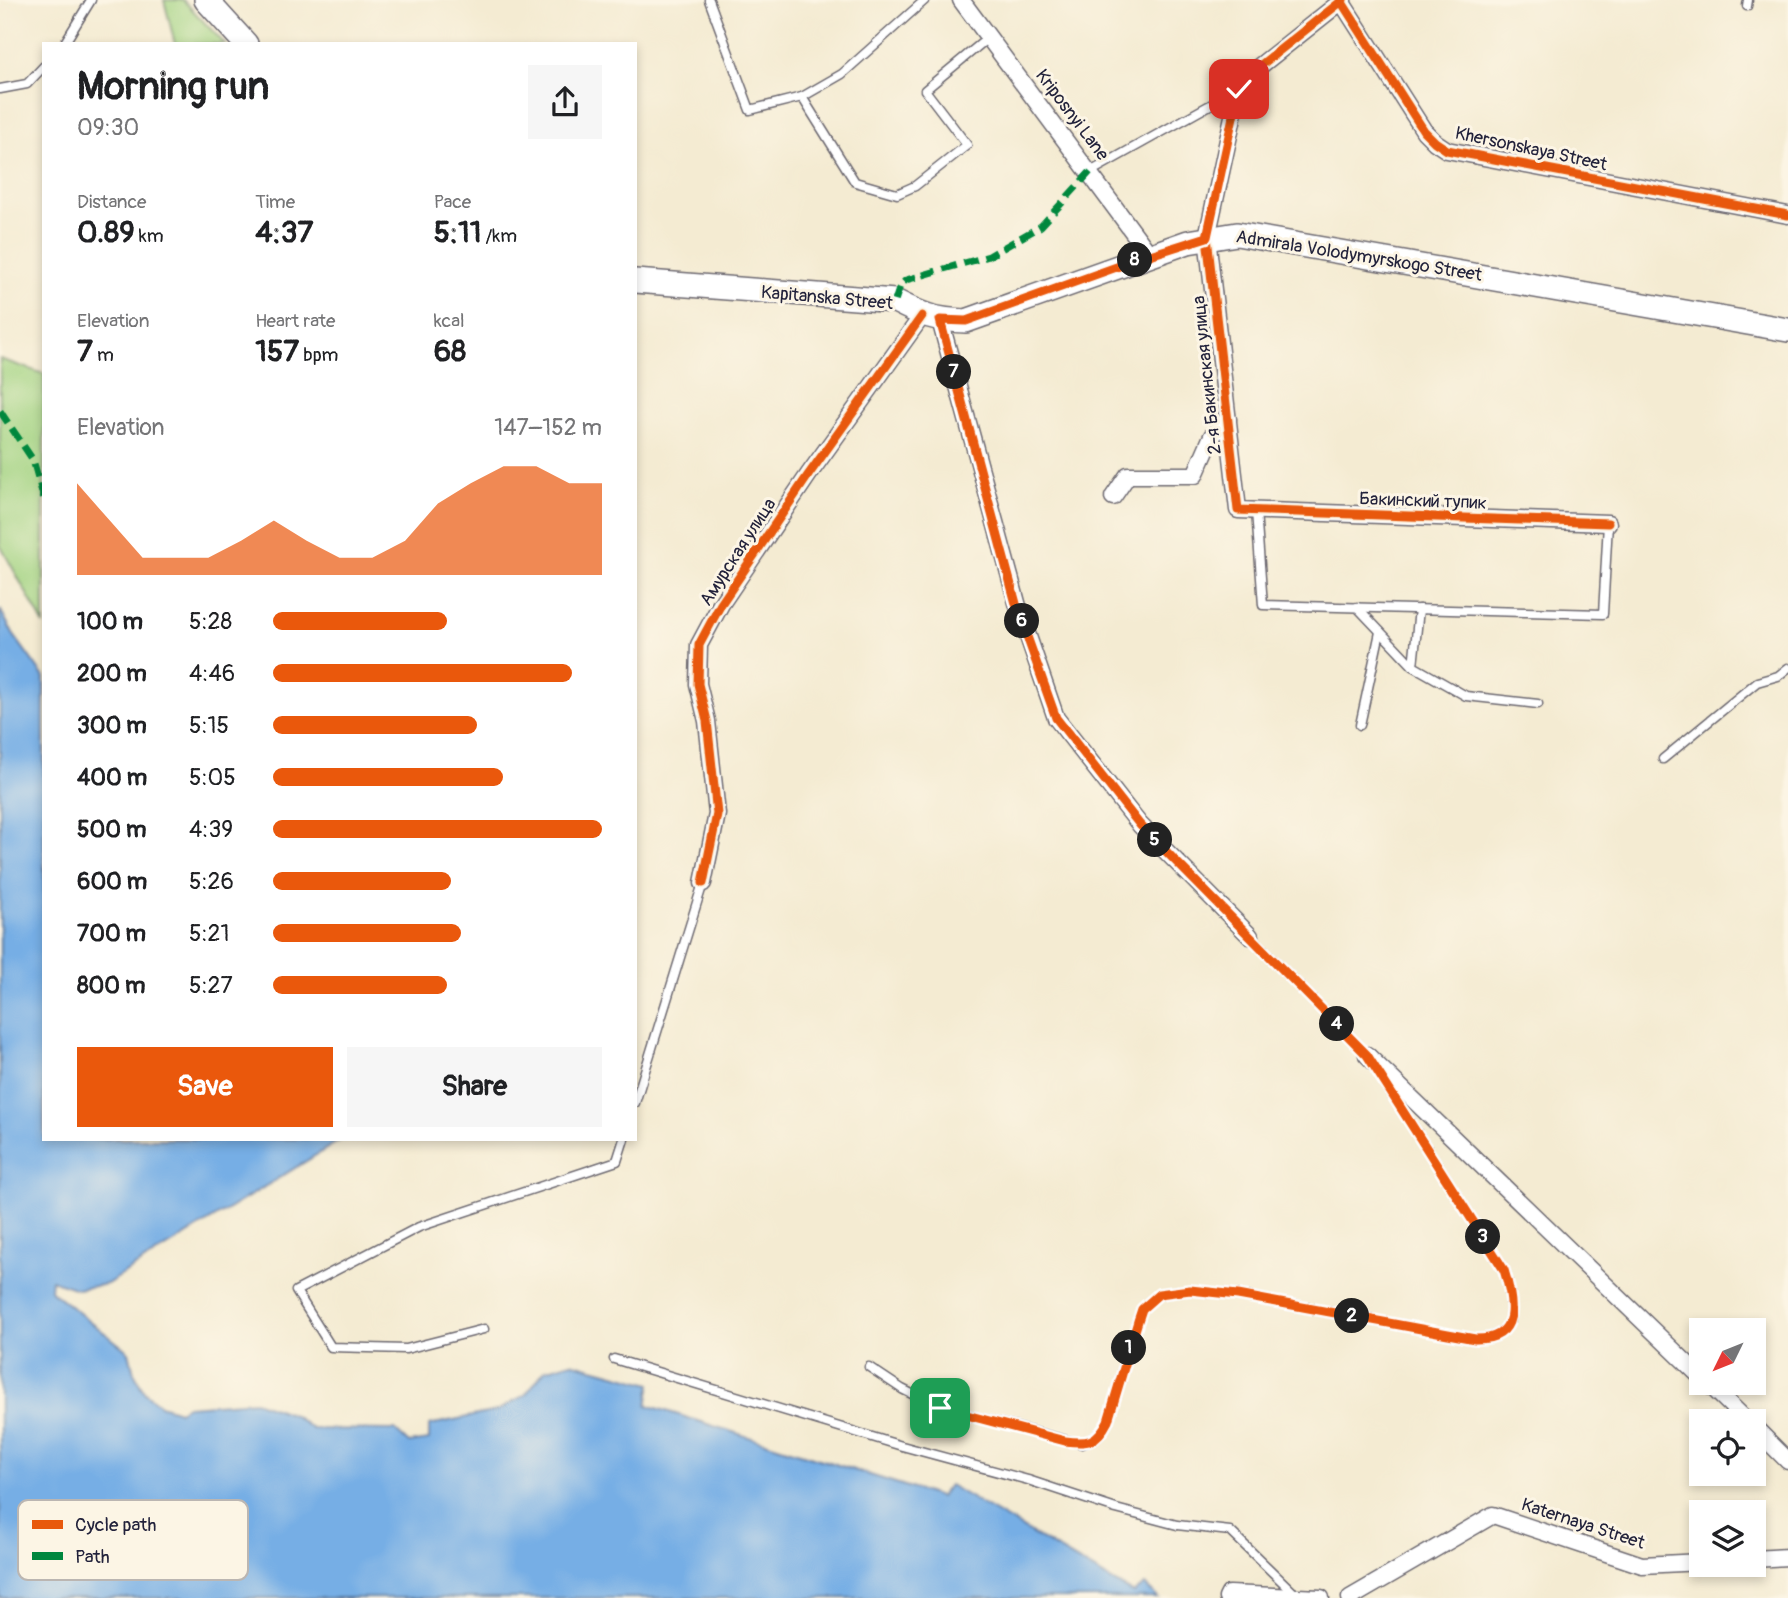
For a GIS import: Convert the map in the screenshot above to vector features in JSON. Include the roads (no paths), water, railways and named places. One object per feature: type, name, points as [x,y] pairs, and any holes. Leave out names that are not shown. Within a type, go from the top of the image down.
[{"type":"main road","points":[[206,0],[244,42]]},
{"type":"main road","name":"Admirala Volodymyrskogo Street","points":[[931,318],[966,321],[1150,255],[1207,237],[1237,234],[1788,330]]},
{"type":"main road","name":"Kapitanska Street","points":[[637,281],[895,301],[931,318]]},
{"type":"street","name":"Kriposnyi Lane","points":[[961,0],[1150,255]]},
{"type":"street","points":[[1239,89],[1256,67],[1342,1]]},
{"type":"street","name":"Khersonskaya Street","points":[[1342,1],[1424,131],[1447,150],[1788,215]]},
{"type":"street","name":"2-я Бакинская улица","points":[[1238,510],[1207,237],[1239,89]]},
{"type":"street","points":[[931,318],[1018,611],[1056,718],[1140,825],[1250,936]]},
{"type":"street","name":"Амурская улица","points":[[703,883],[717,814],[707,721],[698,684],[699,645],[732,587],[809,474],[931,318]]},
{"type":"street","points":[[1113,498],[1128,475],[1195,475],[1212,436],[1228,419]]},
{"type":"street","name":"Бакинский тупик","points":[[1238,510],[1608,523]]},
{"type":"street","points":[[1367,1055],[1689,1365]]},
{"type":"street","points":[[1720,1395],[1735,1409]]},
{"type":"street","points":[[1766,1439],[1788,1461]]},
{"type":"street","name":"Katernaya Street","points":[[1350,1598],[1493,1515],[1642,1565],[1689,1563]]},
{"type":"street","points":[[1766,1558],[1788,1557]]},
{"type":"street","points":[[1227,1598],[1229,1594],[1321,1598]]},
{"type":"lane","points":[[65,42],[90,0]]},
{"type":"lane","points":[[709,0],[750,110],[802,97],[842,74],[925,0]]},
{"type":"lane","points":[[802,97],[855,182],[897,194],[915,186],[967,145],[925,90],[989,37]]},
{"type":"lane","points":[[0,89],[27,84],[42,68]]},
{"type":"lane","points":[[1090,172],[1239,89]]},
{"type":"lane","points":[[1256,510],[1263,605],[1603,614],[1608,523]]},
{"type":"lane","points":[[1357,607],[1413,666],[1466,696],[1538,704]]},
{"type":"lane","points":[[1413,666],[1419,609]]},
{"type":"lane","points":[[1360,725],[1380,632]]},
{"type":"lane","points":[[1663,759],[1756,682],[1778,676],[1788,668]]},
{"type":"lane","points":[[637,1097],[703,883]]},
{"type":"lane","points":[[869,1367],[902,1389],[940,1408],[1083,1444],[1103,1431],[1142,1309],[1159,1294],[1190,1290],[1238,1295],[1475,1339],[1499,1336],[1509,1324],[1512,1307],[1504,1270],[1367,1055],[1250,936]]},
{"type":"lane","points":[[484,1329],[406,1349],[331,1347],[296,1291],[419,1227],[618,1161],[623,1141]]},
{"type":"lane","points":[[614,1359],[902,1446],[1028,1480],[1116,1509],[1177,1525],[1230,1531],[1298,1597]]},
{"type":"water","points":[[0,609],[13,634],[42,674],[42,1141],[339,1141],[107,1284],[77,1289],[51,1280],[50,1290],[129,1352],[134,1373],[144,1392],[160,1405],[179,1411],[187,1406],[255,1401],[293,1415],[312,1429],[395,1430],[409,1443],[429,1440],[429,1425],[497,1411],[525,1395],[545,1370],[571,1362],[651,1384],[647,1405],[940,1497],[949,1485],[1124,1588],[1134,1593],[1145,1585],[1158,1598],[0,1598]]}]
